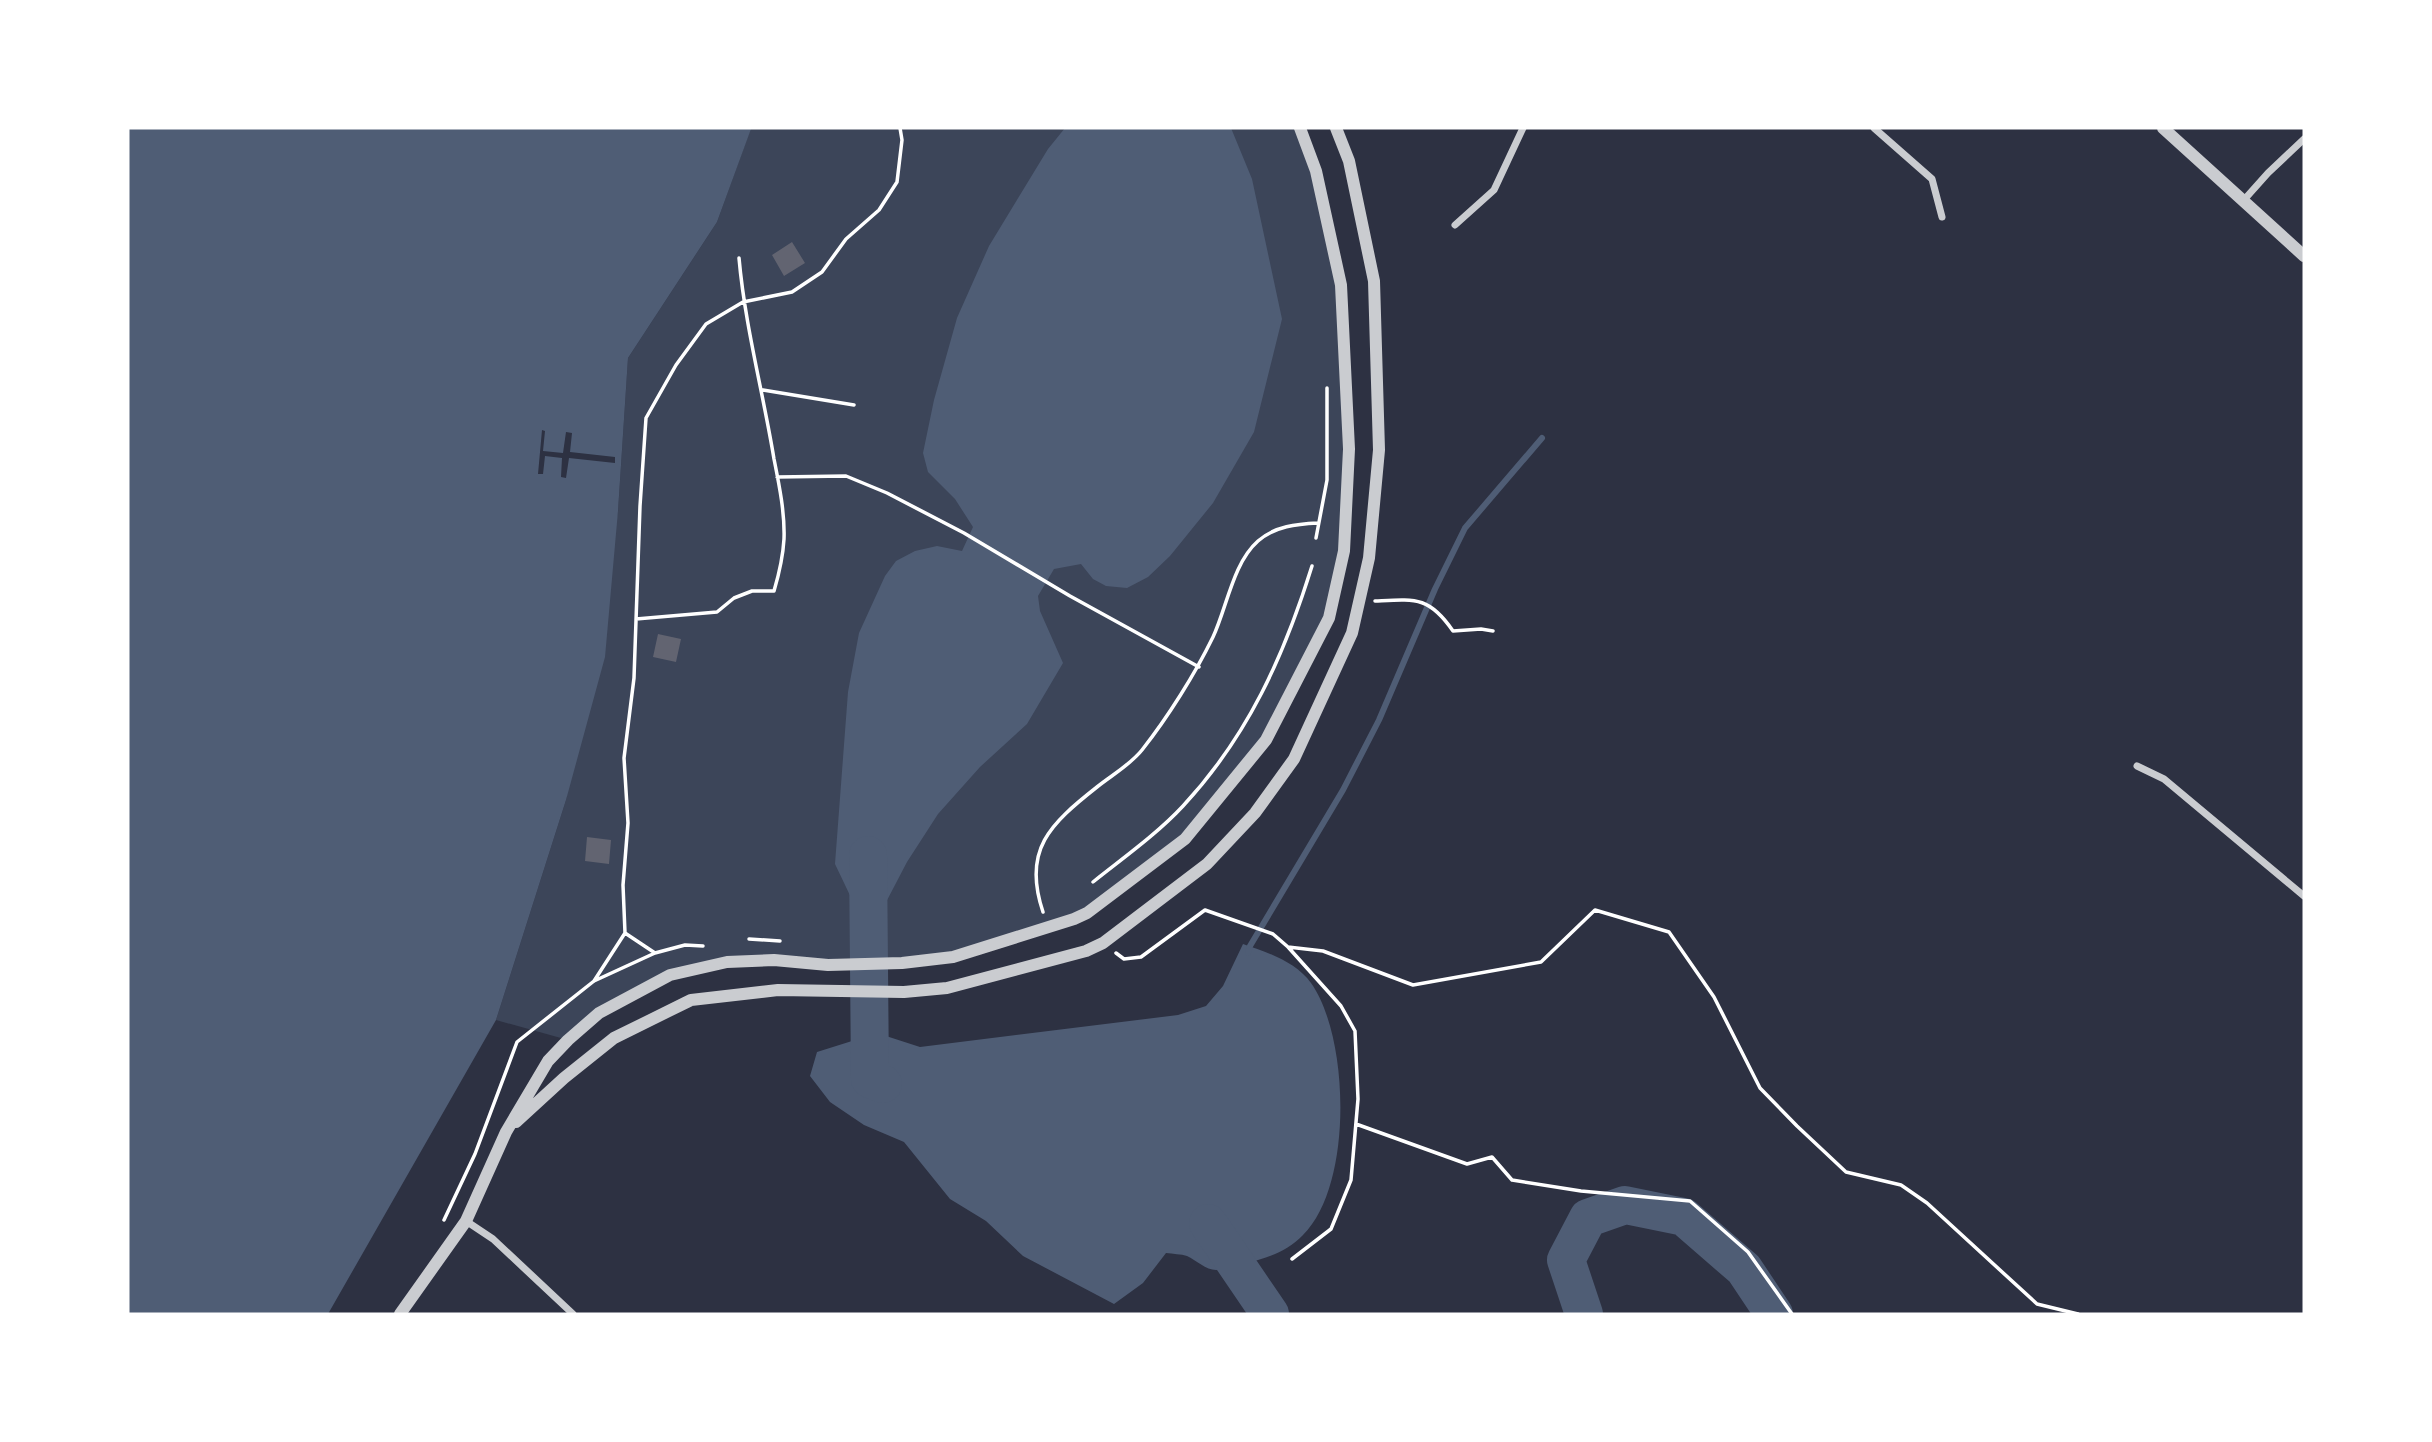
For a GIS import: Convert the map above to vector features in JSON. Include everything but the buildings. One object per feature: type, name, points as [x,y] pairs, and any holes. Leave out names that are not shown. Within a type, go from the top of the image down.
[{"type":"street","points":[[400,1314],[466,1222],[506,1132],[548,1061],[599,1013],[670,975],[727,962],[774,960],[828,965],[902,963],[953,957],[1074,919],[1087,913],[1185,839],[1266,740],[1329,618],[1344,551],[1349,449],[1341,285],[1316,170],[1300,128]]},
{"type":"street","points":[[506,1132],[564,1078],[614,1038],[691,1000],[778,990],[904,992],[947,989],[1086,951],[1103,943],[1207,864],[1255,813],[1294,759],[1352,633],[1369,558],[1379,450],[1374,281],[1349,161],[1336,128]]},
{"type":"street","points":[[1455,225],[1494,190],[1523,128]]},
{"type":"street","points":[[1874,128],[1933,179],[1942,217]]},
{"type":"street","points":[[2163,128],[2304,256]]},
{"type":"street","points":[[2242,201],[2304,139]]},
{"type":"street","points":[[2137,766],[2164,779],[2304,896]]},
{"type":"street","points":[[466,1222],[493,1239],[572,1314]]},
{"type":"path","points":[[594,981],[625,933],[623,885],[628,823],[624,758],[634,678],[646,418],[676,365],[706,324],[743,302],[792,292],[822,272],[846,239],[879,210],[897,182],[902,140],[900,128]]},
{"type":"path","points":[[636,619],[717,612],[734,598],[752,591],[774,591],[784,536],[763,390],[743,302],[739,258]]},
{"type":"path","points":[[1316,538],[1327,480],[1327,378]]},
{"type":"path","points":[[763,390],[854,405]]},
{"type":"path","points":[[777,477],[846,476],[887,493],[964,533],[1070,596],[1199,667]]},
{"type":"path","points":[[1043,912],[1035,889],[1034,866],[1041,844],[1056,823],[1142,751],[1199,667],[1229,599],[1241,561],[1259,540],[1279,528],[1318,523]]},
{"type":"path","points":[[1093,882],[1182,807],[1233,742],[1257,704],[1279,660],[1311,566]]},
{"type":"path","points":[[1359,601],[1411,598],[1436,610],[1454,631],[1493,631]]},
{"type":"path","points":[[1103,943],[1124,959],[1141,957],[1205,910],[1273,934],[1341,1006],[1355,1031],[1358,1099],[1351,1180],[1331,1229],[1292,1259]]},
{"type":"path","points":[[1288,947],[1323,951],[1413,985],[1541,962],[1595,910],[1669,932],[1714,997],[1760,1088],[1846,1172],[1900,1185],[1927,1203],[2037,1304],[2078,1314]]},
{"type":"path","points":[[625,933],[656,953]]},
{"type":"path","points":[[443,1223],[475,1154],[517,1042],[594,981],[656,953],[685,945],[703,946]]},
{"type":"path","points":[[1356,1124],[1467,1164],[1492,1157],[1512,1180],[1581,1191],[1690,1201],[1748,1252],[1792,1314]]},
{"type":"shaded area","points":[[128,128],[751,129],[717,222],[628,358],[605,657],[566,800],[496,1020],[328,1314],[128,1314]]},
{"type":"shaded area","points":[[751,128],[1300,128],[1341,285],[1344,551],[1329,618],[1266,740],[1185,839],[1087,913],[953,957],[774,960],[670,975],[599,1013],[568,1040],[496,1020],[566,800],[618,511],[628,358],[717,222]]},
{"type":"shaded area","points":[[1065,128],[1231,128],[1252,179],[1282,319],[1254,432],[1213,503],[1170,556],[1148,577],[1127,588],[1106,586],[1093,579],[1081,564],[1054,569],[1038,596],[1040,611],[1063,663],[1027,724],[980,767],[938,814],[907,862],[884,906],[856,908],[835,864],[848,692],[859,633],[885,576],[896,561],[915,551],[937,546],[962,551],[973,527],[955,499],[928,472],[923,453],[934,400],[957,318],[989,246],[1048,149]]},
{"type":"shaded area","points":[[1243,944],[1289,964],[1311,983],[1324,1008],[1339,1074],[1338,1148],[1331,1183],[1319,1212],[1297,1241],[1262,1259],[1212,1270],[1187,1256],[1166,1253],[1143,1283],[1114,1304],[1023,1256],[986,1221],[950,1199],[904,1142],[864,1125],[830,1102],[810,1076],[817,1052],[852,1041],[886,1036],[920,1047],[1178,1015],[1206,1006],[1223,986]]},
{"type":"pier","points":[[542,430],[545,431],[543,451],[563,453],[566,432],[572,433],[570,452],[615,457],[615,463],[569,458],[566,478],[561,477],[562,458],[545,456],[543,474],[538,474]]},
{"type":"waterway","points":[[1248,953],[1343,790],[1379,720],[1435,589],[1465,528],[1542,438]]},
{"type":"waterway","points":[[868,855],[870,1079],[883,1084]]},
{"type":"waterway","points":[[1584,1314],[1566,1260],[1588,1218],[1625,1205],[1684,1217],[1744,1269],[1774,1314]]},
{"type":"waterway","points":[[1208,1223],[1270,1314]]}]
